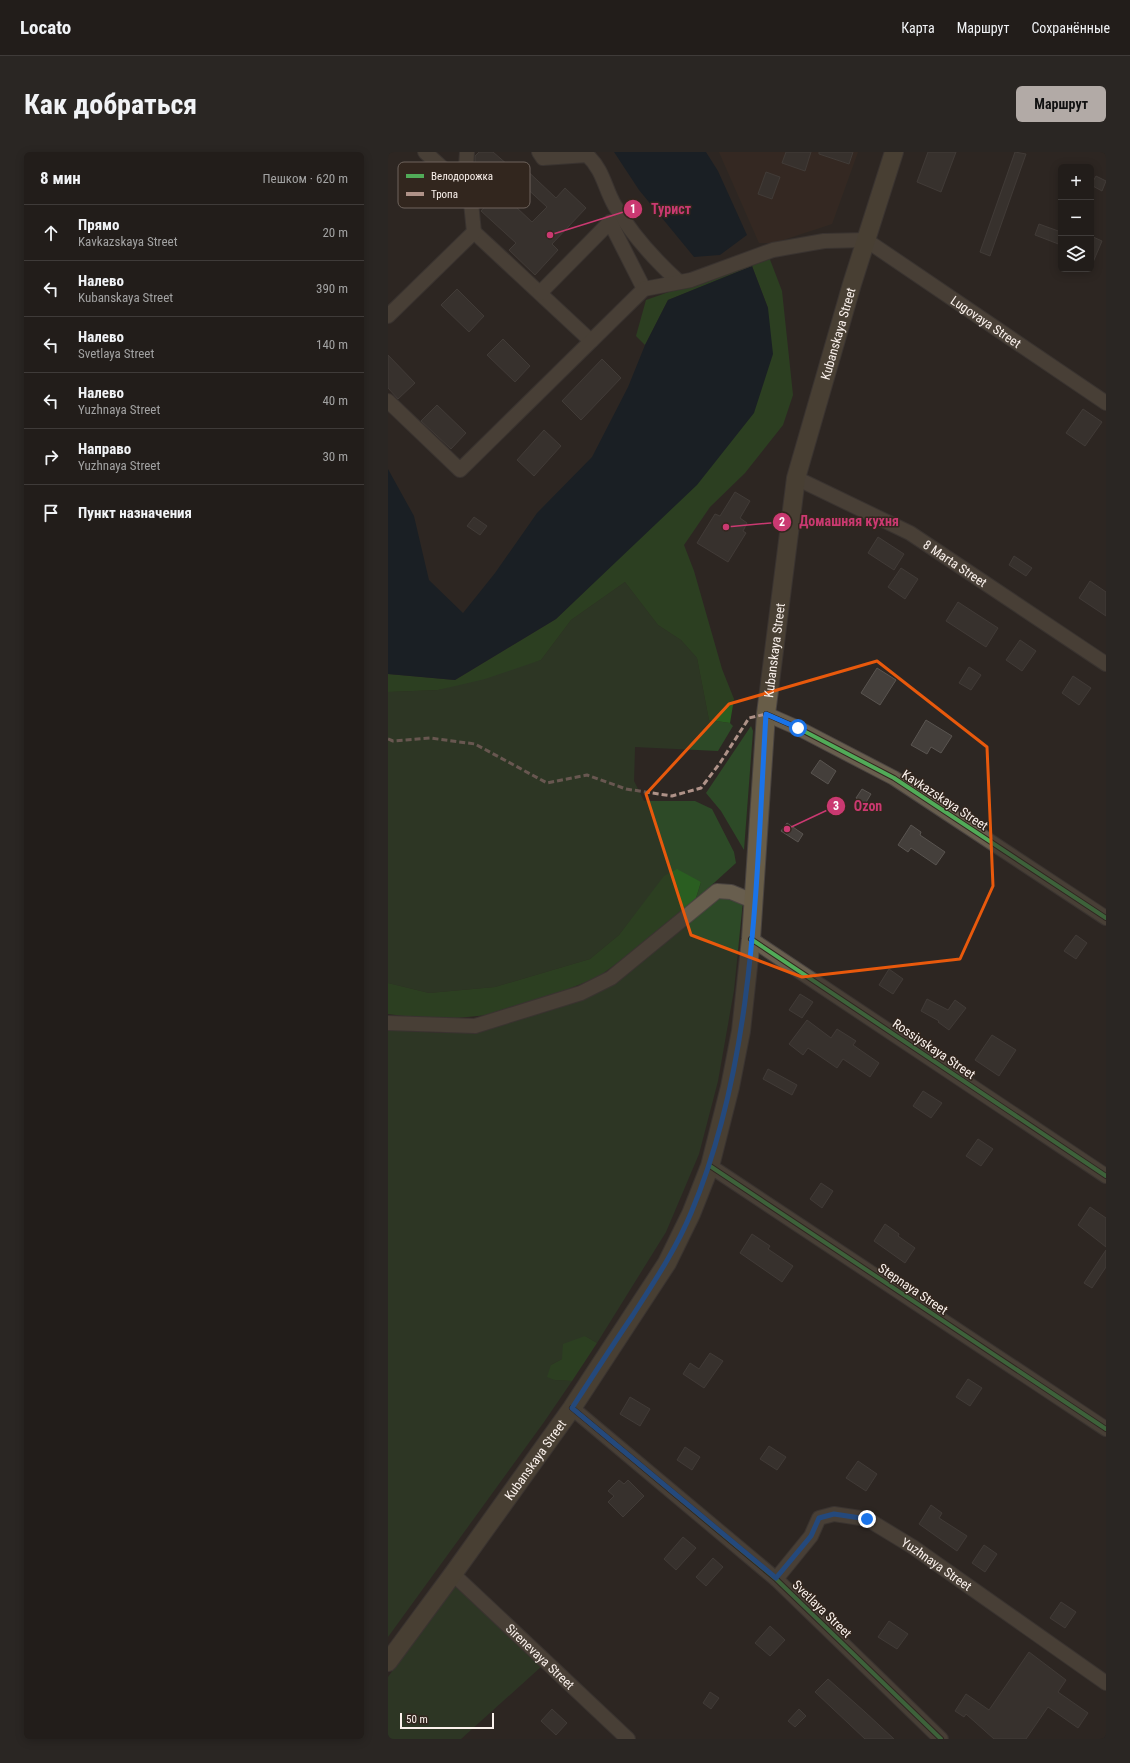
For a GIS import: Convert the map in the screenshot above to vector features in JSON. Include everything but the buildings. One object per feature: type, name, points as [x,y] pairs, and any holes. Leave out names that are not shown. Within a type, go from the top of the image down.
[{"type":"main road","name":"Kubanskaya Street","points":[[388,1662],[572,1408],[667,1263],[691,1214],[710,1166],[730,1087],[741,1031],[754,901],[766,714],[796,478],[866,240],[894,152]]},
{"type":"street","points":[[425,152],[436,162]]},
{"type":"street","points":[[466,162],[467,152]]},
{"type":"street","points":[[539,152],[543,158],[587,155],[597,165],[615,206],[654,259],[679,282]]},
{"type":"street","points":[[472,208],[474,232],[591,341]]},
{"type":"street","points":[[540,294],[610,222],[644,289]]},
{"type":"street","points":[[388,316],[474,232]]},
{"type":"street","points":[[388,401],[460,470],[644,289],[691,280],[773,250],[824,240],[866,240]]},
{"type":"street","name":"Lugovaya Street","points":[[866,240],[1106,403]]},
{"type":"street","name":"8 Marta Street","points":[[796,478],[910,533],[1106,664]]},
{"type":"street","name":"Kavkazskaya Street","points":[[766,714],[798,728],[894,778],[1106,918]]},
{"type":"street","points":[[388,1023],[475,1026],[582,993],[611,978],[717,891],[731,892],[754,901]]},
{"type":"street","name":"Rossiyskaya Street","points":[[751,939],[1106,1176]]},
{"type":"street","name":"Stepnaya Street","points":[[710,1166],[1106,1429]]},
{"type":"street","name":"Svetlaya Street","points":[[572,1408],[776,1578],[941,1739]]},
{"type":"street","name":"Yuzhnaya Street","points":[[776,1578],[811,1536],[819,1518],[834,1514],[867,1519],[913,1547],[1106,1683]]},
{"type":"street","name":"Sirenevaya Street","points":[[453,1574],[628,1739]]},
{"type":"highlighted area","points":[[877,661],[987,747],[993,886],[960,959],[802,977],[691,935],[646,794],[729,704]]},
{"type":"shaded area","points":[[719,152],[858,152],[832,224],[774,243],[759,243]]},
{"type":"green space","points":[[769,257],[782,291],[793,395],[783,425],[745,473],[710,507],[684,545],[694,571],[722,669],[734,699],[730,723],[709,720],[697,658],[681,640],[658,625],[625,582],[571,620],[541,660],[485,679],[438,690],[388,692],[388,674],[455,680],[556,619],[622,555],[768,308],[752,266],[668,300],[645,345],[636,336],[646,300]]},
{"type":"green space","points":[[625,582],[658,625],[681,640],[697,658],[709,720],[730,723],[733,726],[718,751],[635,747],[634,781],[644,801],[695,801],[712,809],[734,852],[736,863],[696,898],[701,882],[665,876],[619,935],[590,959],[495,987],[429,993],[388,983],[388,692],[438,690],[541,660],[571,620]]},
{"type":"green space","points":[[751,726],[753,731],[744,850],[721,811],[706,793]]},
{"type":"green space","points":[[677,869],[701,882],[696,898],[649,940],[598,977],[556,994],[488,1015],[435,1020],[388,1014],[388,983],[429,993],[495,987],[590,959],[619,935],[664,876]]},
{"type":"green space","points":[[722,894],[743,901],[734,990],[718,1081],[699,1154],[666,1232],[597,1343],[585,1336],[562,1359],[551,1365],[555,1380],[572,1381],[388,1637],[388,1030],[443,1033],[493,1026],[546,1012],[587,994]]},
{"type":"green space","points":[[585,1336],[597,1343],[572,1381],[555,1380],[547,1377],[551,1365],[562,1359],[563,1344]]},
{"type":"green space","points":[[455,1583],[508,1636],[542,1666],[461,1739],[388,1739],[388,1677]]},
{"type":"water","points":[[614,152],[706,152],[718,171],[747,235],[720,255],[694,257],[639,190]]},
{"type":"water","points":[[752,266],[768,308],[773,354],[754,413],[697,485],[556,619],[455,680],[388,674],[388,469],[414,516],[429,580],[463,613],[495,573],[537,513],[592,457],[628,387],[645,345],[668,300]]},
{"type":"marked path","points":[[388,739],[393,741],[430,738],[475,744],[547,783],[587,775],[626,789],[672,796],[701,788],[720,763],[749,718],[766,714]]},
{"type":"cycle path","points":[[766,714],[798,728],[894,778],[1106,918]]},
{"type":"cycle path","points":[[751,939],[1106,1176]]},
{"type":"cycle path","points":[[710,1166],[1106,1429]]},
{"type":"cycle path","points":[[572,1408],[776,1579],[941,1739]]},
{"type":"place","name":"Турист","points":[[550,235]]},
{"type":"place","name":"Домашняя кухня","points":[[726,527]]},
{"type":"place","name":"Ozon","points":[[787,829]]},
{"type":"route","points":[[798,728],[766,714],[751,939],[741,1031],[720,1131],[710,1166],[691,1214],[667,1263],[572,1408],[776,1578],[811,1536],[819,1518],[834,1514],[867,1519]]}]
